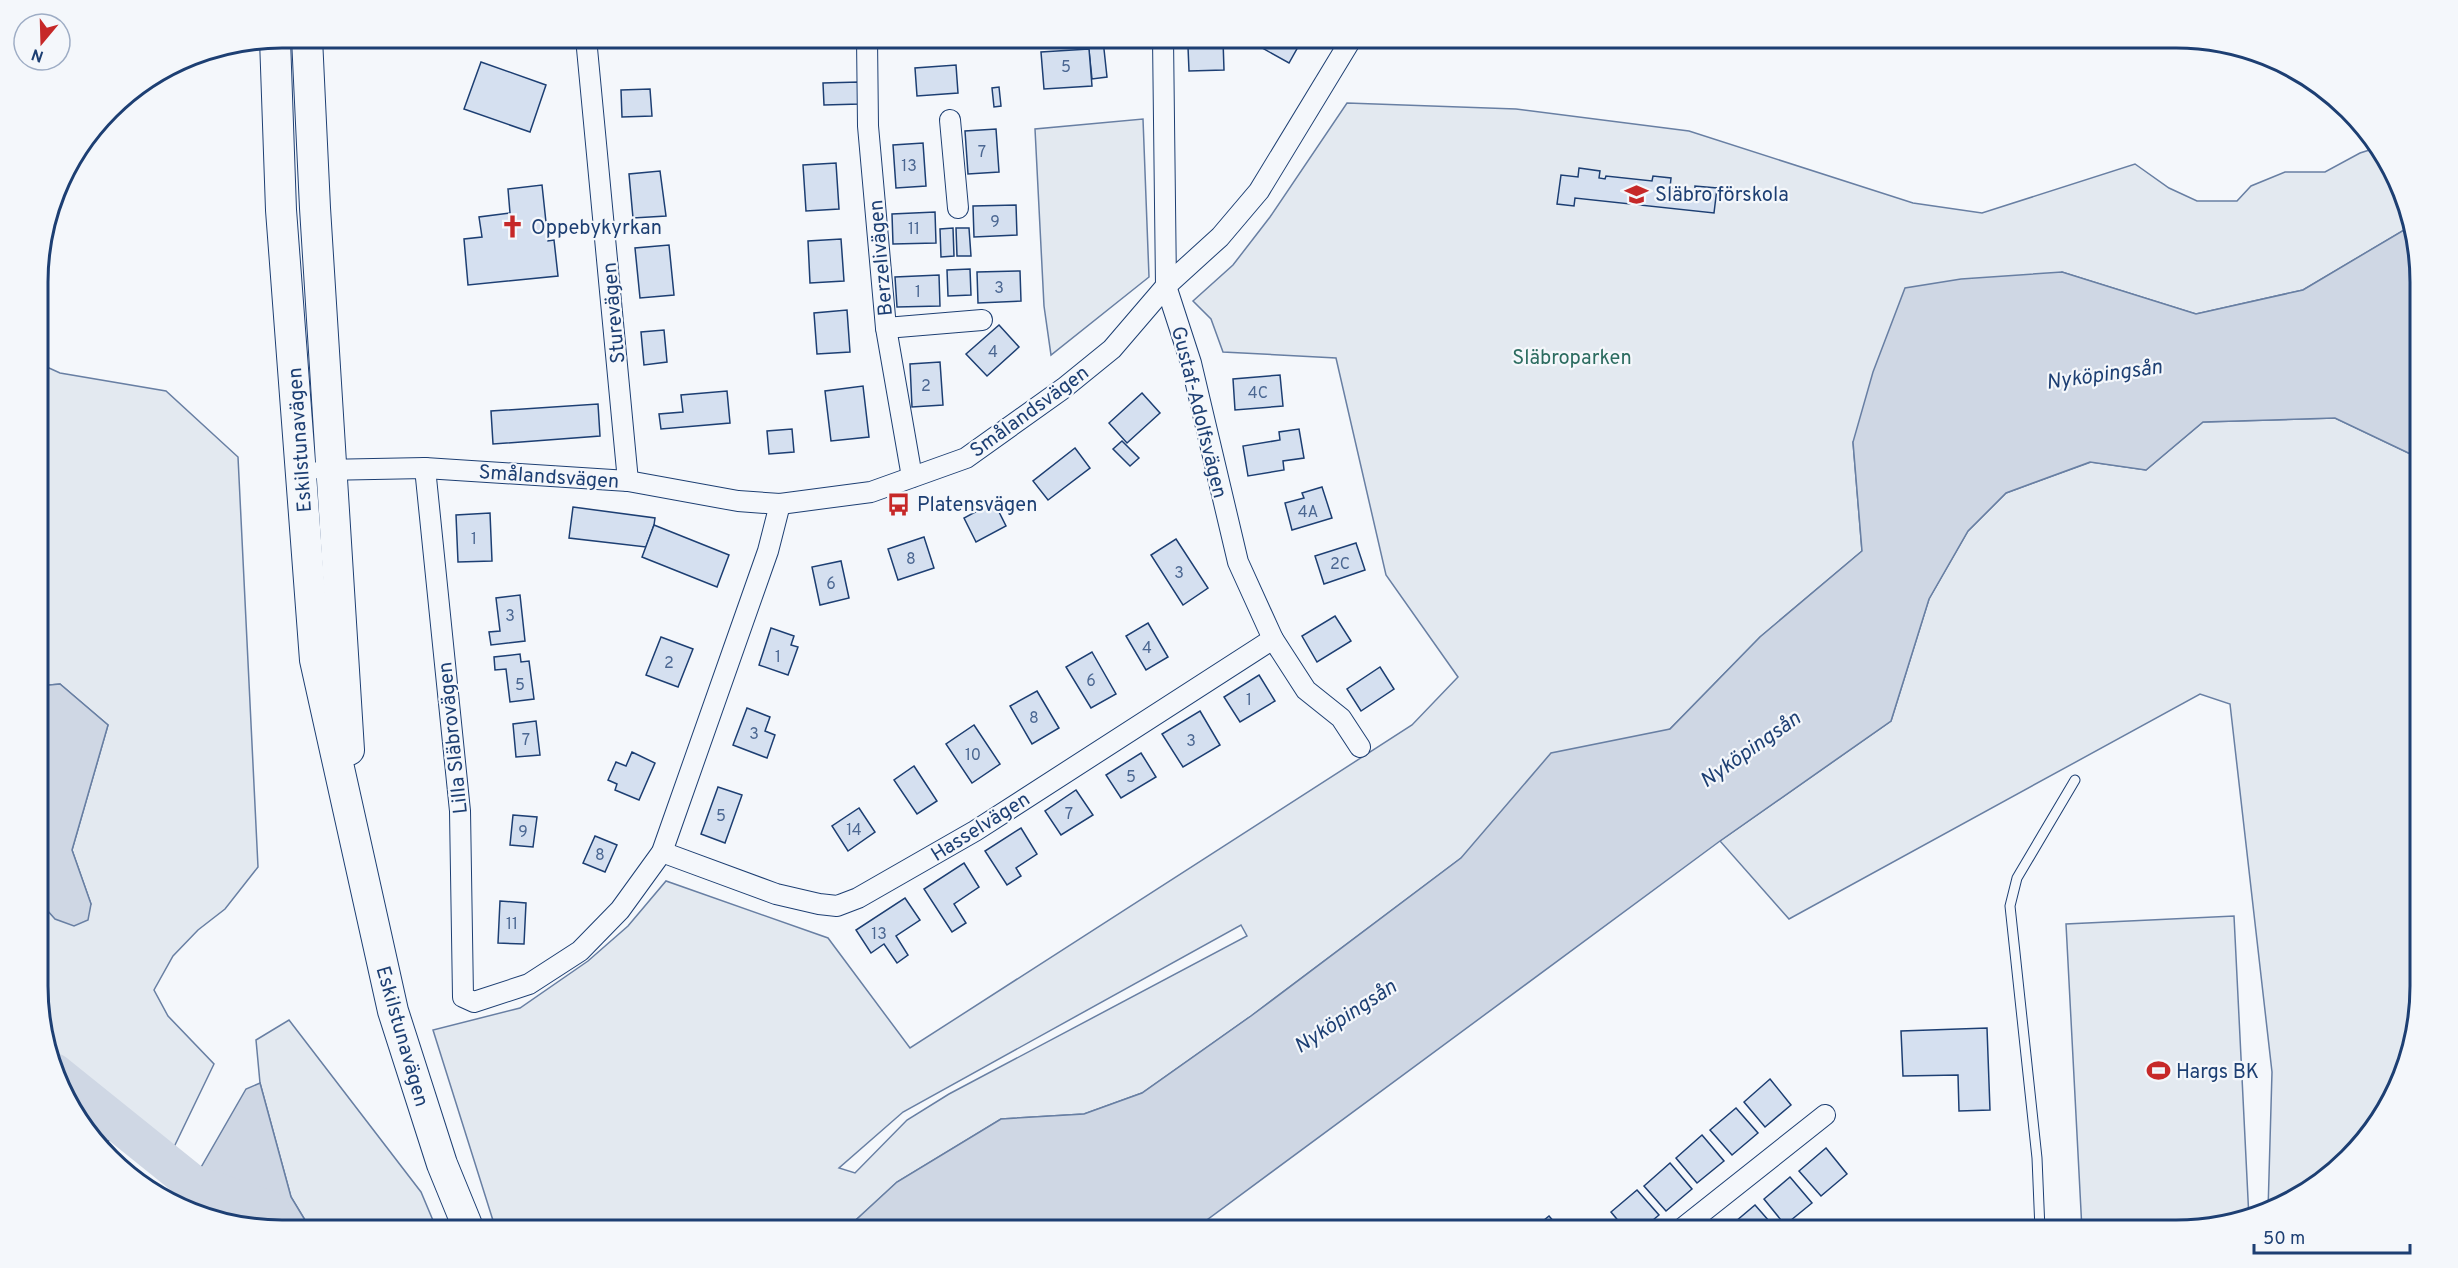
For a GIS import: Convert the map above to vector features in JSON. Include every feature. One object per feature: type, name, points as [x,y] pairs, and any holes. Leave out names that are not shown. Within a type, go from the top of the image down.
[{"type":"main road","name":"Eskilstunavägen","points":[[275,48],[281,210],[315,660],[393,1011],[442,1164],[465,1220]]},
{"type":"main road","name":"Eskilstunavägen","points":[[307,48],[353,837]]},
{"type":"street","name":"Sturevägen","points":[[587,48],[628,481]]},
{"type":"street","name":"Berzelivägen","points":[[867,48],[868,126],[886,328],[912,477]]},
{"type":"street","name":"Gustaf-Adolfsvägen","points":[[1163,48],[1166,286],[1191,363],[1238,562],[1273,639],[1306,690],[1341,718],[1360,747]]},
{"type":"street","name":"Smålandsvägen","points":[[302,473],[333,469],[425,468],[628,481],[738,501],[780,504],[871,492],[966,458],[1064,388],[1112,349],[1166,286],[1220,237],[1259,191],[1346,48]]},
{"type":"street","points":[[950,120],[958,208]]},
{"type":"street","points":[[886,328],[982,320]]},
{"type":"street","name":"Lilla Släbrovägen","points":[[425,468],[460,811],[463,997],[474,1002],[528,984],[580,951],[620,910],[662,852]]},
{"type":"street","points":[[662,852],[768,551],[780,504]]},
{"type":"street","name":"Hasselvägen","points":[[662,852],[776,894],[837,906],[858,898],[975,831],[1273,639]]},
{"type":"street","points":[[1693,1220],[1825,1115]]},
{"type":"lane","points":[[2040,1220],[2037,1158],[2010,906],[2017,878],[2075,780]]},
{"type":"green space","name":"Släbroparken","points":[[1347,103],[1516,109],[1689,131],[1913,203],[1982,213],[2135,164],[2169,188],[2197,201],[2237,201],[2251,186],[2285,172],[2325,172],[2369,150],[2386,179],[2398,207],[2404,230],[2303,290],[2196,314],[2062,272],[1853,442],[1862,551],[1760,637],[1670,729],[1461,858],[1251,1016],[1142,1093],[1084,1114],[1001,1119],[897,1182],[856,1220],[493,1220],[433,1030],[520,1008],[588,961],[628,926],[666,881],[828,938],[910,1048],[1412,725],[1458,677],[1386,575],[1336,358],[1223,352],[1211,319],[1193,301],[1233,265],[1270,217]],"holes":[[[1241,925],[1247,936],[949,1094],[907,1120],[855,1173],[839,1168],[903,1112]]]},
{"type":"green space","points":[[1143,119],[1149,277],[1051,355],[1044,306],[1035,129]]},
{"type":"green space","points":[[48,368],[60,373],[166,391],[238,457],[258,867],[225,909],[198,930],[173,956],[154,990],[168,1016],[214,1064],[174,1147],[125,1123],[63,1067],[56,1046],[50,1016],[48,986],[48,911],[56,919],[91,904],[72,850],[108,725],[60,684],[48,685]]},
{"type":"green space","points":[[2335,418],[2410,454],[2410,986],[2408,1016],[2398,1061],[2379,1103],[2362,1128],[2318,1172],[2293,1189],[2268,1201],[2272,1072],[2230,704],[2200,694],[1789,919],[1720,841],[1891,721],[1929,599],[1968,531],[2006,493],[2091,462],[2146,470],[2203,422]]},
{"type":"green space","name":"Hargs BK","points":[[2234,916],[2248,1209],[2206,1218],[2081,1220],[2066,924]]},
{"type":"green space","points":[[289,1020],[421,1192],[433,1220],[305,1220],[291,1197],[260,1083],[256,1040]]},
{"type":"water","points":[[2404,230],[2410,282],[2410,454],[2335,418],[2203,422],[2146,470],[2090,462],[2006,493],[1968,531],[1929,599],[1891,721],[1720,841],[1207,1220],[856,1220],[897,1182],[1001,1119],[1084,1114],[1142,1093],[1251,1016],[1461,858],[1551,753],[1670,729],[1760,637],[1862,551],[1853,442],[1873,372],[1905,288],[1961,279],[2062,272],[2196,314],[2303,290]]},
{"type":"water","points":[[60,684],[108,725],[72,850],[91,904],[88,920],[74,926],[55,919],[48,911],[48,685]]},
{"type":"water","points":[[63,1067],[125,1123],[108,1142],[79,1103]]},
{"type":"water","points":[[260,1083],[291,1197],[305,1220],[252,1218],[207,1208],[188,1200],[192,1183],[246,1089]]},
{"type":"building","points":[[1089,48],[1104,48],[1107,77],[1092,79]]},
{"type":"building","points":[[1188,48],[1223,48],[1224,70],[1189,71]]},
{"type":"building","points":[[1262,48],[1297,48],[1289,63]]},
{"type":"building","points":[[1089,49],[1092,86],[1044,89],[1041,52]]},
{"type":"building","points":[[481,62],[546,85],[530,132],[464,109]]},
{"type":"building","points":[[956,65],[958,93],[917,96],[915,68]]},
{"type":"building","points":[[859,82],[860,104],[824,105],[823,83]]},
{"type":"building","points":[[999,87],[1001,106],[994,107],[992,88]]},
{"type":"building","points":[[650,89],[652,116],[622,117],[621,90]]},
{"type":"building","points":[[996,129],[999,172],[968,174],[965,131]]},
{"type":"building","points":[[923,143],[926,186],[896,188],[893,145]]},
{"type":"building","points":[[836,163],[839,209],[806,211],[803,165]]},
{"type":"building","name":"Släbro förskola","points":[[1579,168],[1600,171],[1599,178],[1605,179],[1606,176],[1652,181],[1653,176],[1671,178],[1670,188],[1695,191],[1695,186],[1717,188],[1714,213],[1575,198],[1574,206],[1557,204],[1561,175],[1578,177]]},
{"type":"building","points":[[660,171],[666,216],[633,218],[629,174]]},
{"type":"building","name":"Oppebykyrkan","points":[[542,185],[548,241],[554,240],[558,276],[468,285],[464,239],[482,237],[479,217],[510,213],[508,189]]},
{"type":"building","points":[[1016,205],[1017,235],[974,237],[973,206]]},
{"type":"building","points":[[935,212],[936,243],[893,244],[892,214]]},
{"type":"building","points":[[953,228],[954,256],[941,257],[940,229]]},
{"type":"building","points":[[956,228],[969,228],[971,256],[957,256]]},
{"type":"building","points":[[841,239],[844,281],[810,283],[808,241]]},
{"type":"building","points":[[669,245],[674,295],[640,298],[635,248]]},
{"type":"building","points":[[970,269],[971,295],[948,296],[947,270]]},
{"type":"building","points":[[1020,271],[1021,301],[978,303],[977,272]]},
{"type":"building","points":[[939,275],[940,306],[897,307],[895,277]]},
{"type":"building","points":[[847,310],[850,352],[817,354],[814,313]]},
{"type":"building","points":[[999,325],[1019,347],[987,376],[966,354]]},
{"type":"building","points":[[664,330],[667,362],[644,365],[641,332]]},
{"type":"building","points":[[940,362],[943,405],[912,407],[910,364]]},
{"type":"building","points":[[1280,375],[1283,406],[1235,410],[1233,379]]},
{"type":"building","points":[[863,386],[869,437],[831,441],[825,391]]},
{"type":"building","points":[[727,391],[730,423],[661,429],[659,414],[683,412],[681,395]]},
{"type":"building","points":[[1142,393],[1160,413],[1127,443],[1109,423]]},
{"type":"building","points":[[598,404],[600,436],[493,444],[491,411]]},
{"type":"building","points":[[792,429],[794,452],[769,454],[767,431]]},
{"type":"building","points":[[1299,429],[1304,458],[1283,461],[1284,470],[1248,476],[1243,446],[1280,440],[1279,432]]},
{"type":"building","points":[[1122,441],[1139,458],[1130,466],[1113,449]]},
{"type":"building","points":[[1075,448],[1090,468],[1048,500],[1033,481]]},
{"type":"building","points":[[1322,487],[1332,518],[1292,530],[1285,503],[1304,498],[1302,493]]},
{"type":"building","points":[[994,502],[1006,526],[976,542],[964,518]]},
{"type":"building","points":[[573,507],[655,518],[646,547],[569,538]]},
{"type":"building","points":[[490,513],[492,561],[458,562],[456,515]]},
{"type":"building","points":[[654,525],[729,555],[717,587],[642,557]]},
{"type":"building","points":[[924,537],[934,568],[898,580],[888,549]]},
{"type":"building","points":[[1176,539],[1208,588],[1183,605],[1151,555]]},
{"type":"building","points":[[1356,543],[1365,570],[1324,584],[1315,556]]},
{"type":"building","points":[[841,561],[849,598],[820,605],[812,567]]},
{"type":"building","points":[[520,595],[525,641],[491,645],[489,632],[500,631],[496,598]]},
{"type":"building","points":[[1335,616],[1351,641],[1317,662],[1302,636]]},
{"type":"building","points":[[1148,623],[1168,657],[1146,670],[1126,636]]},
{"type":"building","points":[[771,628],[794,636],[791,645],[798,647],[788,675],[759,665]]},
{"type":"building","points":[[661,637],[693,649],[678,687],[646,675]]},
{"type":"building","points":[[1092,652],[1116,694],[1091,708],[1066,667]]},
{"type":"building","points":[[520,654],[521,662],[529,661],[534,699],[510,702],[506,669],[495,670],[494,657]]},
{"type":"building","points":[[1380,667],[1394,689],[1361,711],[1347,689]]},
{"type":"building","points":[[1259,675],[1275,701],[1240,722],[1224,697]]},
{"type":"building","points":[[1037,691],[1059,728],[1032,744],[1010,706]]},
{"type":"building","points":[[747,708],[770,717],[765,731],[775,735],[767,758],[733,745]]},
{"type":"building","points":[[1200,711],[1220,745],[1183,767],[1162,734]]},
{"type":"building","points":[[536,721],[540,755],[516,757],[513,724]]},
{"type":"building","points":[[974,725],[1000,764],[972,783],[946,744]]},
{"type":"building","points":[[632,752],[655,763],[639,800],[615,790],[617,784],[608,780],[616,762],[626,766]]},
{"type":"building","points":[[1141,753],[1156,777],[1121,798],[1106,775]]},
{"type":"building","points":[[914,766],[937,801],[917,814],[894,780]]},
{"type":"building","points":[[718,787],[742,795],[725,843],[701,834]]},
{"type":"building","points":[[1076,790],[1093,815],[1061,835],[1045,811]]},
{"type":"building","points":[[859,808],[875,832],[848,851],[832,826]]},
{"type":"building","points":[[513,815],[537,817],[533,847],[510,845]]},
{"type":"building","points":[[1021,828],[1037,854],[1016,868],[1021,876],[1007,885],[985,851]]},
{"type":"building","points":[[595,836],[617,845],[605,872],[583,863]]},
{"type":"building","points":[[964,863],[979,887],[954,904],[966,923],[952,932],[924,889]]},
{"type":"building","points":[[905,898],[920,920],[896,936],[908,955],[897,963],[884,944],[871,953],[856,930]]},
{"type":"building","points":[[500,901],[526,903],[524,944],[498,943]]},
{"type":"building","points":[[1987,1028],[1990,1110],[1959,1111],[1958,1075],[1903,1076],[1901,1031]]},
{"type":"building","points":[[1770,1079],[1791,1105],[1765,1127],[1744,1102]]},
{"type":"building","points":[[1736,1108],[1758,1133],[1732,1155],[1710,1130]]},
{"type":"building","points":[[1702,1135],[1724,1161],[1697,1183],[1676,1158]]},
{"type":"building","points":[[1826,1148],[1847,1174],[1821,1196],[1799,1171]]},
{"type":"building","points":[[1670,1163],[1692,1189],[1666,1211],[1644,1186]]},
{"type":"building","points":[[1790,1177],[1812,1203],[1791,1220],[1781,1220],[1764,1199]]},
{"type":"building","points":[[1637,1190],[1659,1215],[1653,1220],[1618,1220],[1611,1212]]},
{"type":"building","points":[[1755,1205],[1768,1220],[1737,1220]]},
{"type":"waterway","name":"Nyköpingsån","points":[[70,1085],[192,1183],[272,1211],[274,1219]]},
{"type":"place","name":"Släbro förskola","points":[[1637,194]]},
{"type":"place","name":"Oppebykyrkan","points":[[513,227]]},
{"type":"place","name":"Platensvägen","points":[[899,504]]},
{"type":"place","name":"Hargs BK","points":[[2158,1071]]}]
